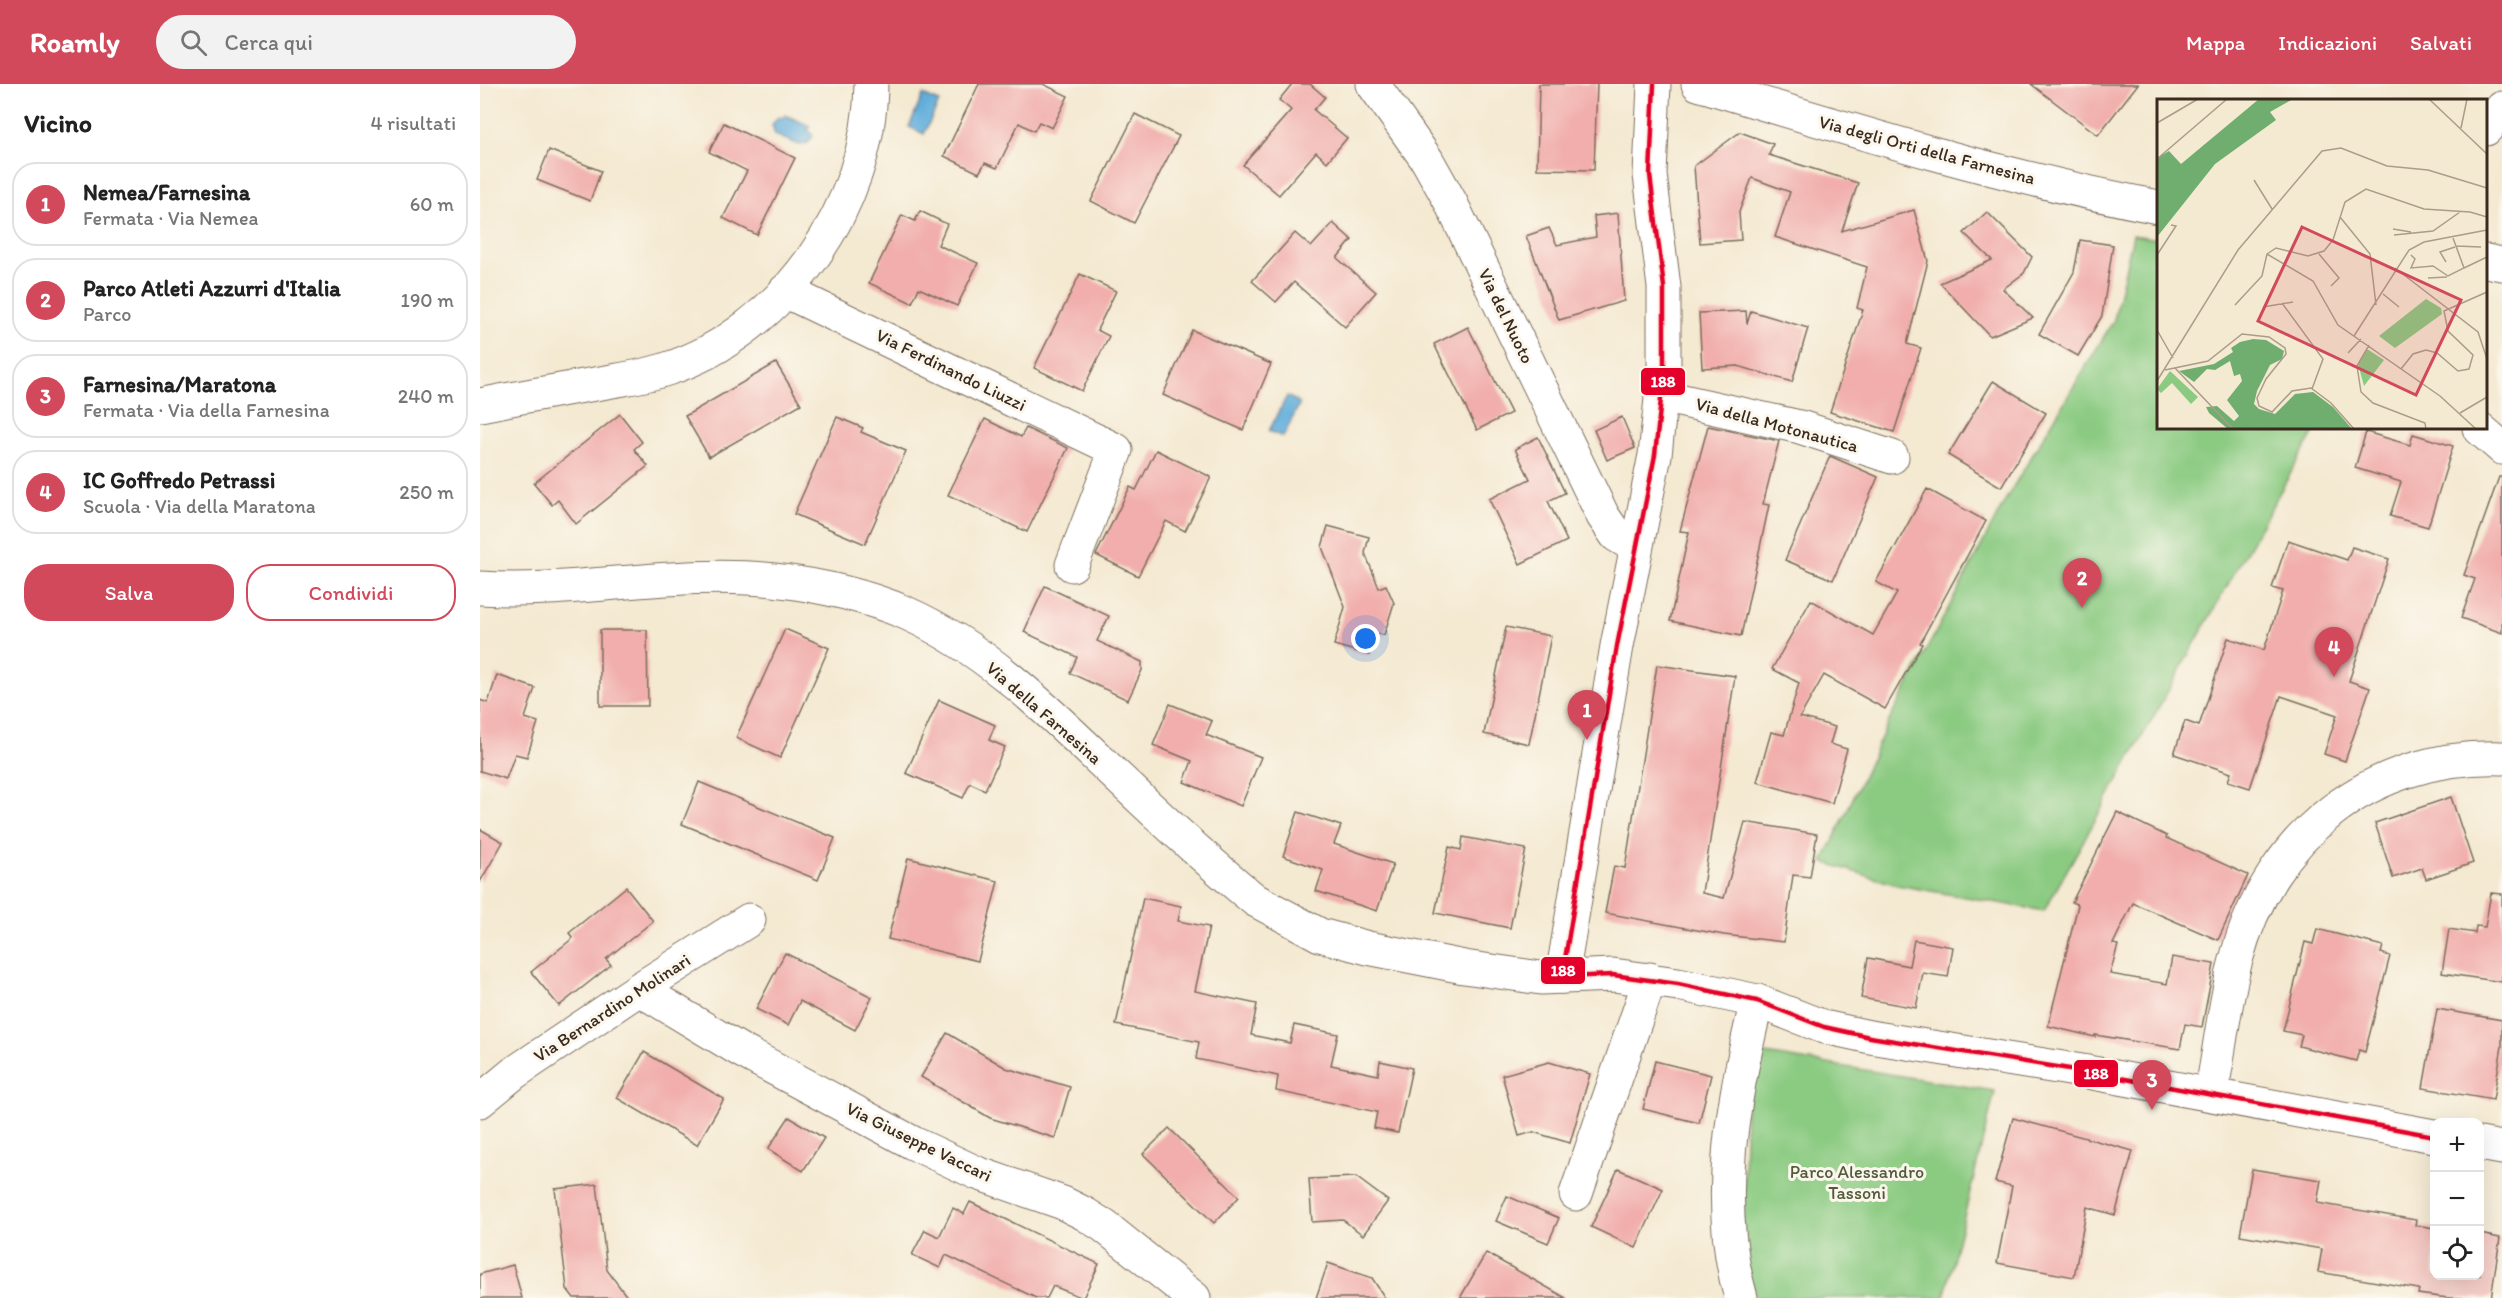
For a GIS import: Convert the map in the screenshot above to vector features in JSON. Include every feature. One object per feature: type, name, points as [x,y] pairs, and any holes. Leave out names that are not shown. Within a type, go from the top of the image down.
[{"type":"street","points":[[480,405],[650,374],[679,365],[716,349],[738,334],[785,291],[830,230],[848,195],[865,139],[871,84]]},
{"type":"street","name":"Via del Nuoto","points":[[1373,84],[1427,160],[1450,201],[1603,516],[1616,535],[1636,547]]},
{"type":"street","points":[[1562,977],[1617,646],[1654,456],[1661,396],[1666,324],[1664,277],[1650,175],[1654,84]]},
{"type":"street","name":"Via degli Orti della Farnesina","points":[[1698,84],[1827,123],[2076,190],[2157,207]]},
{"type":"street","points":[[2487,128],[2502,108]]},
{"type":"street","points":[[2487,261],[2502,264]]},
{"type":"street","name":"Via Ferdinando Liuzzi","points":[[785,291],[1116,450],[1072,565]]},
{"type":"street","name":"Via della Motonautica","points":[[1661,396],[1800,427],[1892,457]]},
{"type":"street","points":[[2480,429],[2502,448]]},
{"type":"street","name":"Via della Farnesina","points":[[480,588],[555,590],[683,578],[746,578],[803,585],[861,598],[906,613],[969,649],[1014,683],[1231,879],[1274,912],[1320,935],[1368,948],[1464,967],[1541,978],[1613,975],[1650,979],[1757,1001]]},
{"type":"street","points":[[2211,1094],[2236,959],[2268,884],[2292,848],[2317,823],[2348,800],[2384,779],[2431,762],[2463,758],[2502,758]]},
{"type":"street","name":"Via Bernardino Molinari","points":[[480,1101],[514,1073],[639,989],[749,920]]},
{"type":"street","points":[[1576,1194],[1650,979]]},
{"type":"street","name":"Via Giuseppe Vaccari","points":[[639,989],[740,1050],[913,1143],[977,1173],[1063,1203],[1085,1214],[1104,1226],[1194,1298]]},
{"type":"street","points":[[1741,1298],[1731,1257],[1728,1230],[1729,1155],[1732,1122],[1757,1001],[1815,1024],[1843,1031],[2211,1094],[2430,1135]]},
{"type":"street","points":[[2484,1145],[2502,1148]]},
{"type":"green space","points":[[2133,235],[2157,239],[2157,429],[2315,429],[2044,911],[1897,885],[1823,862],[1890,719],[2007,497],[2114,320]]},
{"type":"green space","name":"Parco Alessandro Tassoni","points":[[1759,1053],[1995,1091],[1944,1298],[1756,1298],[1741,1252],[1746,1112]]},
{"type":"water","points":[[923,95],[939,102],[924,134],[909,127]]},
{"type":"water","points":[[785,115],[810,126],[808,129],[813,136],[808,143],[799,145],[775,135],[772,125],[778,117],[783,118]]},
{"type":"water","points":[[1287,396],[1300,403],[1283,437],[1269,431]]},
{"type":"building","points":[[979,84],[1043,84],[1068,96],[1052,128],[1039,122],[1034,131],[1019,123],[997,168],[985,163],[979,173],[944,156]]},
{"type":"building","points":[[1292,84],[1310,84],[1325,97],[1314,110],[1347,138],[1327,162],[1316,152],[1279,195],[1243,165],[1291,110],[1279,100]]},
{"type":"building","points":[[1539,84],[1597,84],[1594,170],[1537,169]]},
{"type":"building","points":[[2031,84],[2138,84],[2098,135]]},
{"type":"building","points":[[1135,114],[1179,136],[1134,223],[1091,201]]},
{"type":"building","points":[[724,123],[795,158],[757,235],[723,218],[747,171],[709,152]]},
{"type":"building","points":[[1740,132],[1773,144],[1769,155],[1858,183],[1842,231],[1914,210],[1928,261],[1907,344],[1921,348],[1894,432],[1830,412],[1863,310],[1857,308],[1867,267],[1775,237],[1790,192],[1752,178],[1739,212],[1741,240],[1700,243],[1694,166]]},
{"type":"building","points":[[549,150],[601,171],[590,201],[537,180]]},
{"type":"building","points":[[920,211],[947,224],[938,245],[978,263],[957,306],[919,288],[912,303],[869,283],[902,215],[915,221]]},
{"type":"building","points":[[1987,212],[2032,257],[2024,273],[2003,289],[2033,318],[1990,336],[1940,283],[1992,260],[1964,233]]},
{"type":"building","points":[[1618,213],[1624,301],[1559,320],[1526,236],[1549,228],[1557,245],[1596,237],[1594,216]]},
{"type":"building","points":[[1333,223],[1352,240],[1337,258],[1376,292],[1345,327],[1294,282],[1276,302],[1252,281],[1295,233],[1311,247]]},
{"type":"building","points":[[2080,240],[2113,245],[2102,316],[2078,356],[2039,334],[2074,272]]},
{"type":"building","points":[[1080,274],[1116,291],[1097,330],[1109,336],[1082,391],[1034,368]]},
{"type":"building","points":[[1746,311],[1747,324],[1751,311],[1808,328],[1792,382],[1738,366],[1702,368],[1699,313]]},
{"type":"building","points":[[1468,327],[1511,413],[1477,430],[1434,344]]},
{"type":"building","points":[[1192,330],[1271,364],[1243,430],[1163,395]]},
{"type":"building","points":[[776,363],[801,404],[709,457],[685,416]]},
{"type":"building","points":[[1993,381],[2046,413],[2001,487],[1948,455]]},
{"type":"building","points":[[620,414],[642,442],[634,449],[648,466],[576,524],[558,500],[552,505],[534,483]]},
{"type":"building","points":[[837,417],[863,428],[861,432],[906,451],[865,544],[794,514]]},
{"type":"building","points":[[1622,417],[1635,448],[1607,460],[1594,430]]},
{"type":"building","points":[[985,419],[1021,437],[1026,428],[1068,448],[1027,532],[948,495]]},
{"type":"building","points":[[1708,426],[1779,441],[1763,504],[1769,505],[1741,636],[1670,621],[1689,532],[1680,531]]},
{"type":"building","points":[[2366,432],[2410,445],[2413,434],[2453,446],[2428,527],[2390,516],[2401,482],[2355,468]]},
{"type":"building","points":[[1538,437],[1565,493],[1548,501],[1567,541],[1520,564],[1489,499],[1530,479],[1515,449]]},
{"type":"building","points":[[1156,450],[1211,477],[1185,531],[1166,521],[1138,576],[1096,555],[1130,487],[1136,490]]},
{"type":"building","points":[[1830,456],[1878,477],[1833,580],[1785,560]]},
{"type":"building","points":[[2499,477],[2502,477],[2502,633],[2461,618],[2475,579],[2464,575]]},
{"type":"building","points":[[1927,489],[1986,521],[1920,643],[1922,644],[1885,709],[1824,675],[1800,717],[1835,727],[1830,744],[1847,749],[1832,803],[1757,782],[1771,732],[1784,735],[1799,683],[1772,669],[1811,600],[1873,635],[1897,593],[1876,582]]},
{"type":"building","points":[[1328,526],[1369,537],[1365,553],[1379,588],[1386,585],[1394,603],[1384,635],[1375,633],[1369,655],[1334,645],[1345,607],[1322,547]]},
{"type":"building","points":[[2288,540],[2347,560],[2352,547],[2389,559],[2349,681],[2370,688],[2345,761],[2324,754],[2337,715],[2281,696],[2250,788],[2228,781],[2231,773],[2174,754],[2185,721],[2199,726],[2228,638],[2264,650],[2283,591],[2272,588]]},
{"type":"building","points":[[1045,586],[1109,616],[1097,641],[1142,662],[1142,670],[1128,700],[1070,673],[1077,657],[1024,632]]},
{"type":"building","points":[[1506,627],[1551,636],[1529,744],[1484,734]]},
{"type":"building","points":[[785,629],[829,648],[780,758],[736,738]]},
{"type":"building","points":[[600,630],[647,630],[648,706],[600,706]]},
{"type":"building","points":[[1657,665],[1735,676],[1702,893],[1724,898],[1745,822],[1817,834],[1810,877],[1793,875],[1784,942],[1724,935],[1605,913],[1614,866],[1625,868]]},
{"type":"building","points":[[497,675],[535,688],[525,718],[538,722],[527,757],[515,754],[506,779],[480,771],[480,700],[488,703]]},
{"type":"building","points":[[939,700],[995,725],[989,740],[1005,747],[985,790],[970,783],[963,798],[906,773]]},
{"type":"building","points":[[1170,704],[1212,721],[1206,735],[1261,757],[1241,806],[1184,782],[1192,761],[1153,745]]},
{"type":"building","points":[[699,782],[835,838],[818,880],[682,824]]},
{"type":"building","points":[[2451,797],[2473,863],[2426,879],[2422,868],[2393,878],[2375,823]]},
{"type":"building","points":[[1298,812],[1341,826],[1334,844],[1393,864],[1377,911],[1316,891],[1323,870],[1283,856]]},
{"type":"building","points":[[2117,812],[2167,836],[2166,838],[2248,875],[2218,940],[2133,903],[2113,944],[2118,945],[2110,974],[2167,984],[2172,957],[2214,964],[2202,1027],[2185,1024],[2180,1049],[2095,1035],[2095,1037],[2048,1026],[2078,905],[2072,902]]},
{"type":"building","points":[[480,829],[503,842],[480,882]]},
{"type":"building","points":[[1463,837],[1526,849],[1510,928],[1435,913],[1449,847],[1461,850]]},
{"type":"building","points":[[908,858],[998,881],[978,961],[888,939]]},
{"type":"building","points":[[626,887],[653,921],[606,959],[611,965],[559,1006],[531,972],[573,938],[569,933]]},
{"type":"building","points":[[2491,893],[2502,894],[2502,982],[2442,973],[2449,929],[2475,933],[2476,926],[2485,927]]},
{"type":"building","points":[[1143,898],[1181,906],[1178,921],[1209,927],[1195,991],[1257,1004],[1251,1035],[1290,1043],[1294,1025],[1338,1034],[1331,1065],[1378,1075],[1380,1061],[1412,1068],[1398,1133],[1374,1128],[1377,1112],[1276,1091],[1278,1076],[1196,1059],[1199,1042],[1116,1025]]},
{"type":"building","points":[[2317,929],[2383,946],[2381,953],[2390,956],[2365,1052],[2359,1050],[2356,1061],[2299,1046],[2302,1035],[2283,1031],[2305,942],[2313,944]]},
{"type":"building","points":[[1914,940],[1953,947],[1948,977],[1923,973],[1916,1008],[1861,998],[1868,958],[1909,966]]},
{"type":"building","points":[[785,953],[872,997],[855,1030],[800,1001],[788,1025],[756,1009]]},
{"type":"building","points":[[2437,1009],[2502,1020],[2502,1046],[2493,1100],[2423,1088]]},
{"type":"building","points":[[947,1033],[1006,1068],[1070,1087],[1055,1138],[990,1118],[921,1077]]},
{"type":"building","points":[[644,1052],[724,1099],[697,1145],[617,1098]]},
{"type":"building","points":[[1655,1061],[1711,1075],[1699,1123],[1643,1109]]},
{"type":"building","points":[[1549,1062],[1590,1074],[1570,1143],[1533,1132],[1519,1136],[1502,1075]]},
{"type":"building","points":[[789,1117],[824,1138],[803,1171],[768,1149]]},
{"type":"building","points":[[2013,1118],[2133,1151],[2115,1215],[2087,1207],[2074,1277],[1997,1263],[2012,1186],[1995,1182]]},
{"type":"building","points":[[1169,1128],[1239,1197],[1214,1223],[1143,1154]]},
{"type":"building","points":[[1618,1169],[1663,1189],[1636,1248],[1591,1227]]},
{"type":"building","points":[[2252,1169],[2321,1180],[2317,1203],[2416,1220],[2415,1225],[2430,1227],[2430,1280],[2484,1280],[2484,1235],[2500,1238],[2491,1298],[2448,1298],[2418,1294],[2419,1289],[2318,1272],[2322,1249],[2240,1235]]},
{"type":"building","points":[[1356,1177],[1388,1201],[1363,1235],[1343,1220],[1312,1222],[1309,1179]]},
{"type":"building","points":[[597,1184],[607,1270],[628,1298],[574,1298],[567,1289],[555,1189]]},
{"type":"building","points":[[1507,1196],[1559,1218],[1548,1243],[1496,1221]]},
{"type":"building","points":[[970,1202],[1099,1264],[1083,1298],[1053,1286],[1047,1298],[1036,1298],[946,1255],[940,1268],[912,1255],[925,1230],[939,1237],[953,1208],[964,1214]]},
{"type":"building","points":[[1486,1253],[1566,1298],[1460,1298]]},
{"type":"building","points":[[1328,1263],[1372,1278],[1385,1298],[1316,1298]]},
{"type":"building","points":[[513,1265],[522,1298],[480,1298],[480,1274]]},
{"type":"transit line","name":"188","points":[[1654,84],[1650,175],[1664,287],[1664,371],[1655,455],[1617,646],[1562,977],[1613,975],[1678,984],[1757,1001],[1824,1027],[1870,1037],[2082,1071],[2430,1135]]},
{"type":"place","name":"Parco Atleti Azzurri d'Italia","points":[[2082,608]]},
{"type":"place","name":"IC Goffredo Petrassi","points":[[2334,677]]},
{"type":"place","name":"Nemea/Farnesina","points":[[1587,740]]},
{"type":"place","name":"Farnesina/Maratona","points":[[2152,1110]]}]
